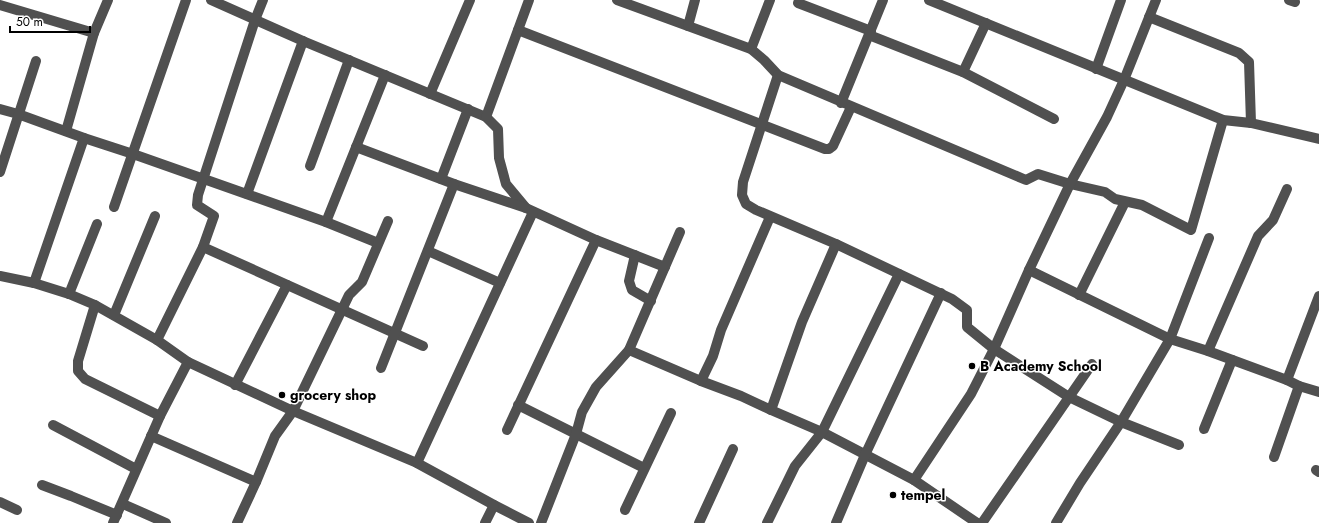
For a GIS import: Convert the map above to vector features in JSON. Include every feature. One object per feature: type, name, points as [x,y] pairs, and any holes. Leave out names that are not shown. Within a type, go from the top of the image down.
[{"type":"street","points":[[66,131],[94,33],[108,0]]},
{"type":"street","points":[[114,207],[186,0]]},
{"type":"street","points":[[211,0],[303,41],[486,117],[498,129],[499,158],[506,184],[529,210]]},
{"type":"street","points":[[157,340],[203,247],[214,216],[197,205],[198,195],[255,20],[263,0]]},
{"type":"street","points":[[430,94],[470,0]]},
{"type":"street","points":[[486,117],[529,0]]},
{"type":"street","points":[[617,0],[751,49],[778,75],[1026,180],[1038,174],[1070,184],[1105,192],[1115,199],[1142,205],[1191,230],[1222,120]]},
{"type":"street","points":[[688,26],[695,0]]},
{"type":"street","points":[[751,49],[770,0]]},
{"type":"street","points":[[841,102],[883,0]]},
{"type":"street","points":[[929,0],[1222,120],[1251,123],[1319,139]]},
{"type":"street","points":[[1096,69],[1121,0]]},
{"type":"street","points":[[914,480],[971,394],[994,349],[1029,270],[1070,184],[1107,117],[1124,80],[1156,0]]},
{"type":"street","points":[[798,3],[963,72],[1054,119]]},
{"type":"street","points":[[0,5],[94,33]]},
{"type":"street","points":[[1149,17],[1238,53],[1249,62],[1251,123]]},
{"type":"street","points":[[963,72],[986,23]]},
{"type":"street","points":[[518,30],[762,124],[819,148],[829,149],[833,146],[851,107]]},
{"type":"street","points":[[247,194],[303,41]]},
{"type":"street","points":[[310,166],[349,60]]},
{"type":"street","points":[[0,172],[36,61]]},
{"type":"street","points":[[326,222],[385,75]]},
{"type":"street","points":[[778,75],[743,182],[742,195],[746,204],[770,217],[836,244],[952,299],[967,310],[967,327],[994,349],[1069,397],[1121,422],[1179,445]]},
{"type":"street","points":[[0,109],[203,178],[326,222],[378,243]]},
{"type":"street","points":[[441,179],[468,109]]},
{"type":"street","points":[[34,284],[84,138]]},
{"type":"street","points":[[356,147],[454,184],[529,210],[596,240],[665,267]]},
{"type":"street","points":[[381,368],[454,184]]},
{"type":"street","points":[[1208,351],[1258,236],[1273,220],[1287,189]]},
{"type":"street","points":[[1079,295],[1125,202]]},
{"type":"street","points":[[417,463],[500,283],[529,210]]},
{"type":"street","points":[[114,315],[155,216]]},
{"type":"street","points":[[701,381],[713,356],[721,330],[770,217]]},
{"type":"street","points":[[237,523],[275,436],[293,412],[350,295],[362,282],[388,220]]},
{"type":"street","points":[[69,294],[97,224]]},
{"type":"street","points":[[542,523],[576,434],[582,412],[596,387],[629,350],[680,232]]},
{"type":"street","points":[[1056,523],[1080,483],[1121,422],[1170,339],[1209,238]]},
{"type":"street","points":[[506,430],[596,240]]},
{"type":"street","points":[[771,410],[802,322],[836,244]]},
{"type":"street","points":[[203,247],[423,346]]},
{"type":"street","points":[[428,252],[500,283]]},
{"type":"street","points":[[635,255],[629,281],[632,290],[651,301]]},
{"type":"street","points":[[1029,270],[1170,339],[1208,351],[1287,380],[1299,386],[1319,392]]},
{"type":"street","points":[[767,523],[795,466],[822,432],[899,274]]},
{"type":"street","points":[[0,276],[69,294],[95,305],[157,340],[188,362],[293,412],[417,463],[529,523]]},
{"type":"street","points":[[235,385],[287,285]]},
{"type":"street","points":[[836,523],[865,455],[941,293]]},
{"type":"street","points":[[1287,380],[1319,296]]},
{"type":"street","points":[[95,305],[78,361],[78,371],[86,379],[160,416]]},
{"type":"street","points":[[629,350],[701,381],[741,396],[822,432],[914,480],[977,523]]},
{"type":"street","points":[[1204,429],[1232,360]]},
{"type":"street","points":[[42,485],[71,496],[115,519],[160,416],[188,362]]},
{"type":"street","points":[[982,523],[1092,364]]},
{"type":"street","points":[[1274,457],[1299,386]]},
{"type":"street","points":[[518,405],[644,468]]},
{"type":"street","points":[[625,510],[671,413]]},
{"type":"street","points":[[54,425],[136,469]]},
{"type":"street","points":[[151,436],[256,482]]},
{"type":"street","points":[[699,523],[732,449]]},
{"type":"street","points":[[0,502],[17,510]]},
{"type":"street","points":[[122,504],[166,523]]},
{"type":"street","points":[[485,523],[494,505]]},
{"type":"place","name":"B Academy School","points":[[972,366]]},
{"type":"place","name":"grocery shop","points":[[282,395]]},
{"type":"place","name":"tempel","points":[[893,495]]}]
